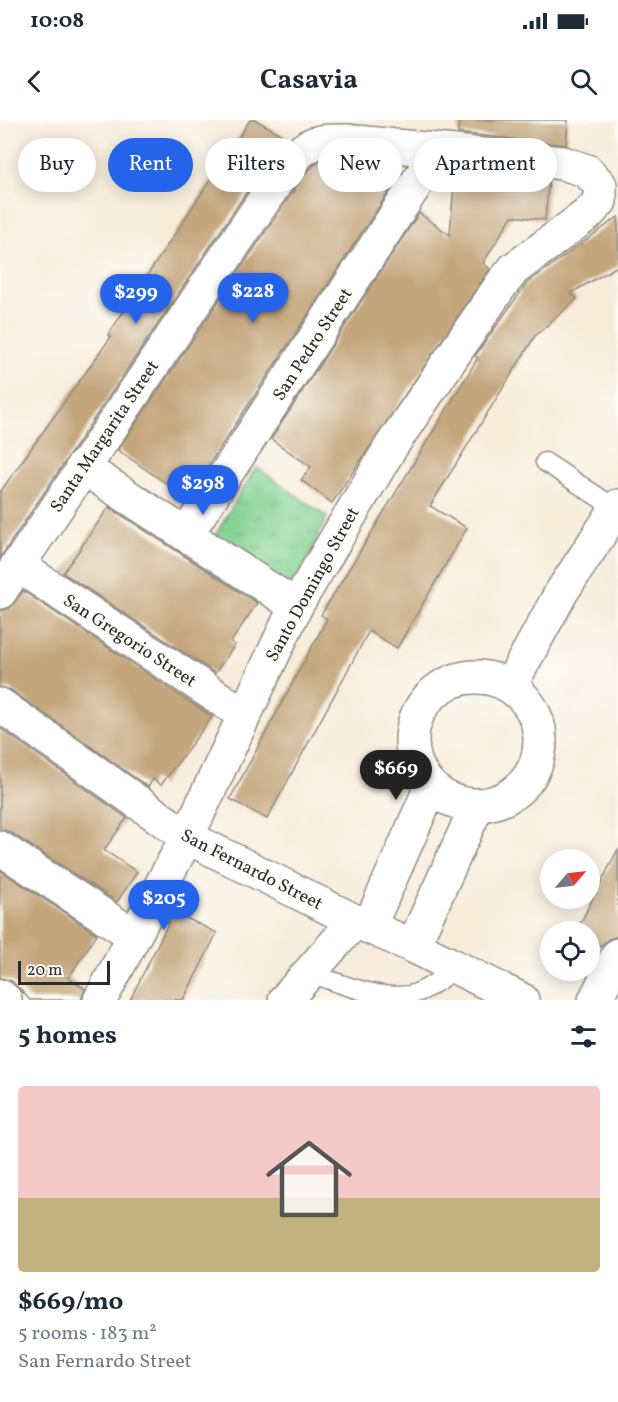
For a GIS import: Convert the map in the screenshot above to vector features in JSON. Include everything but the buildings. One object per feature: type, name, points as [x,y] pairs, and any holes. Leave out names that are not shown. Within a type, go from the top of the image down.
[{"type":"street","name":"Santa Margarita Street","points":[[9,579],[82,467],[289,163],[304,146],[318,141],[347,141],[414,149]]},
{"type":"street","name":"Santa Margarita Street","points":[[557,162],[587,171],[600,185],[600,201],[588,213]]},
{"type":"street","name":"San Pedro Street","points":[[186,536],[414,187]]},
{"type":"street","name":"Santo Domingo Street","points":[[100,1000],[187,837],[243,714],[296,606],[392,445],[514,269],[588,213]]},
{"type":"street","points":[[82,467],[296,606]]},
{"type":"street","points":[[510,686],[561,593],[617,508]]},
{"type":"street","name":"San Gregorio Street","points":[[9,579],[243,714]]},
{"type":"street","points":[[473,676],[492,678],[510,686],[526,700],[537,720],[541,741],[538,761],[529,779],[514,794],[496,803],[477,806],[444,797],[431,787],[418,769],[412,747],[413,725],[423,705],[438,689],[455,680],[473,676]]},
{"type":"street","name":"San Fernardo Street","points":[[0,705],[187,837],[522,1000]]},
{"type":"street","points":[[285,1000],[362,924],[431,787]]},
{"type":"street","points":[[413,946],[477,806]]},
{"type":"street","points":[[0,848],[133,935]]},
{"type":"street","points":[[595,1000],[618,955]]},
{"type":"street","points":[[0,996],[5,1000]]},
{"type":"lane","points":[[545,462],[617,508]]},
{"type":"lane","points":[[310,973],[373,992],[409,995],[429,986],[457,967]]},
{"type":"green space","points":[[256,467],[327,517],[292,593],[210,544]]}]
